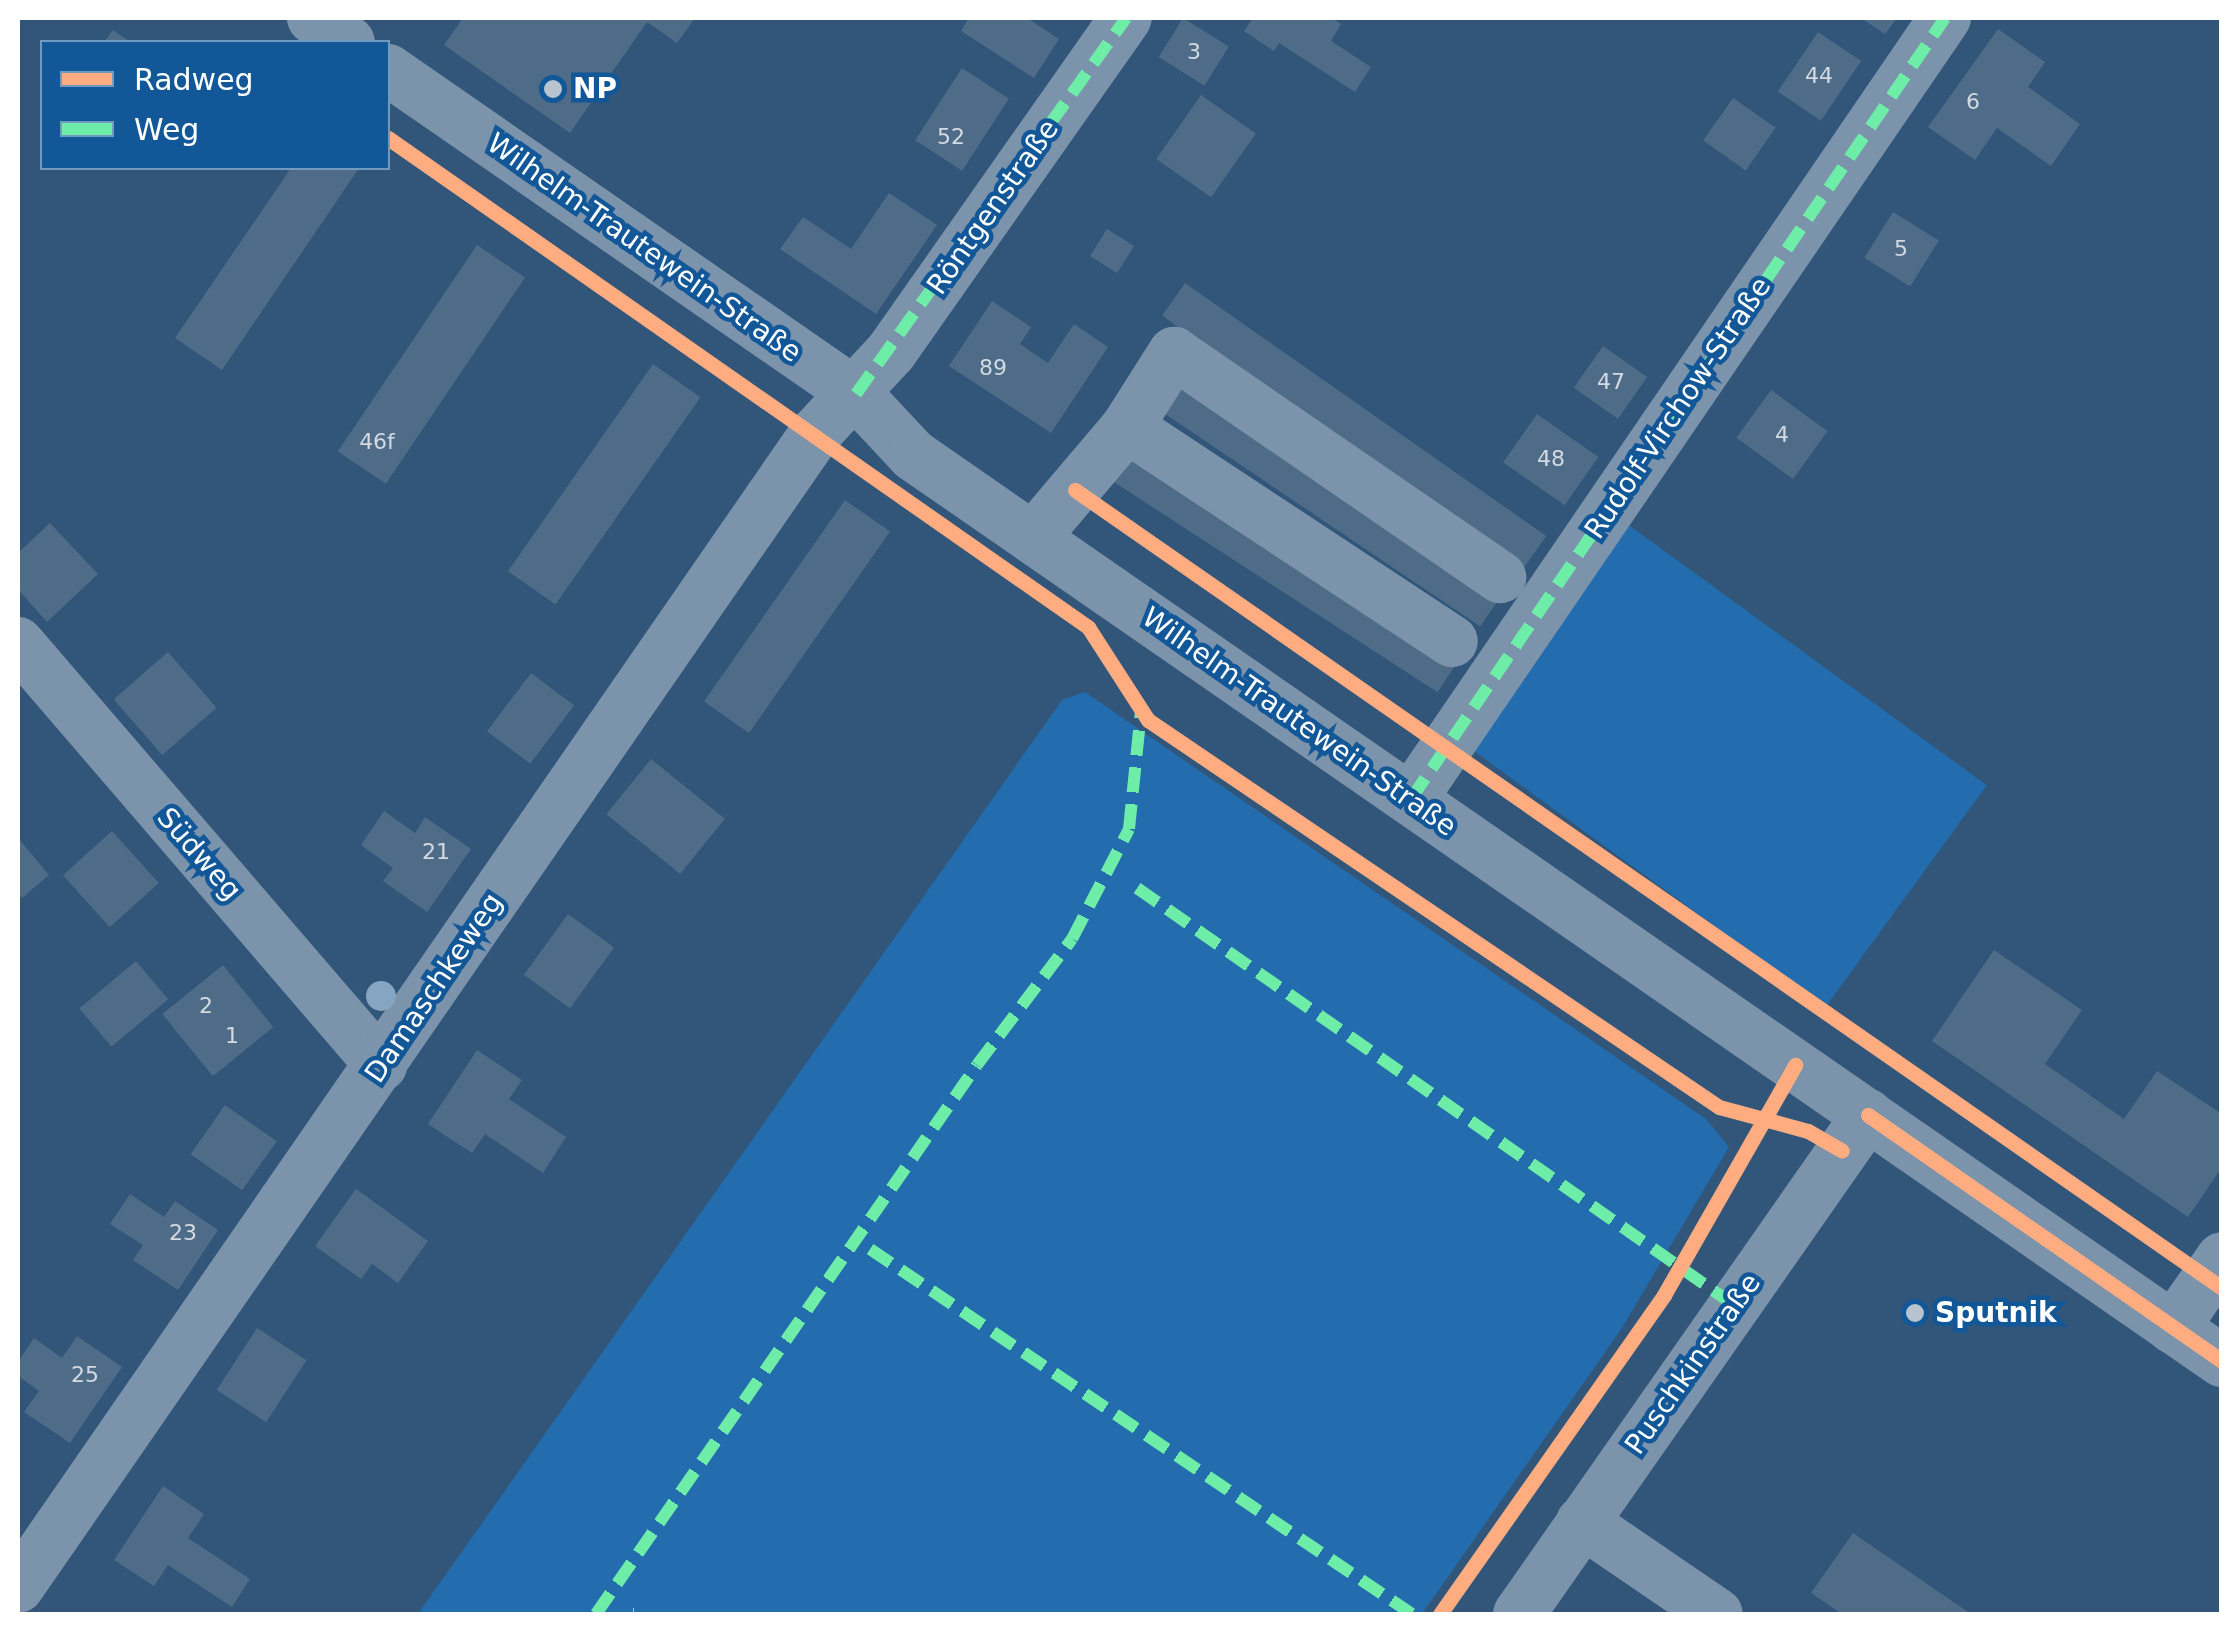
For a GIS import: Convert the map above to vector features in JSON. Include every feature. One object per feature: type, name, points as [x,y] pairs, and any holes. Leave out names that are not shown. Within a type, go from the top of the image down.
[{"type":"street","points":[[313,18],[345,40]]},
{"type":"street","name":"Röntgenstraße","points":[[856,394],[1126,18]]},
{"type":"street","name":"Rudolf-Virchow-Straße","points":[[1411,799],[1945,18]]},
{"type":"street","name":"Wilhelm-Trautewein-Straße","points":[[390,71],[856,394],[914,455],[2222,1362]]},
{"type":"street","points":[[1033,538],[1126,428],[1174,352],[1500,577]]},
{"type":"street","name":"Damaschkeweg","points":[[18,1587],[816,434],[856,394]]},
{"type":"street","points":[[1126,428],[1452,642]]},
{"type":"street","name":"Südweg","points":[[18,643],[381,1066]]},
{"type":"street","name":"Puschkinstraße","points":[[1519,1614],[1868,1115]]},
{"type":"street","points":[[2173,1328],[2222,1258]]},
{"type":"street","points":[[1582,1522],[1716,1614]]},
{"type":"shaded area","points":[[1626,523],[1987,785],[1826,1007],[1465,745]]},
{"type":"shaded area","points":[[1085,692],[1706,1119],[1729,1147],[1622,1328],[1422,1614],[418,1614],[1062,700]]},
{"type":"building","name":"NP","points":[[463,18],[695,18],[677,43],[647,22],[570,133],[444,45]]},
{"type":"building","points":[[969,18],[1027,18],[1059,39],[1034,78],[961,31]]},
{"type":"building","points":[[1183,18],[1229,47],[1204,86],[1159,57]]},
{"type":"building","points":[[1253,18],[1331,18],[1341,24],[1331,41],[1371,67],[1355,92],[1279,43],[1274,51],[1244,31]]},
{"type":"building","points":[[1861,18],[1897,18],[1885,34]]},
{"type":"building","points":[[1998,29],[2045,62],[2028,87],[2080,124],[2051,166],[1997,128],[1975,160],[1928,127]]},
{"type":"building","points":[[113,30],[127,40],[106,40]]},
{"type":"building","points":[[1818,32],[1861,61],[1821,121],[1778,92]]},
{"type":"building","points":[[962,68],[1009,98],[962,171],[915,140]]},
{"type":"building","points":[[1201,95],[1256,133],[1211,197],[1156,159]]},
{"type":"building","points":[[1733,98],[1776,128],[1746,170],[1703,141]]},
{"type":"building","points":[[290,170],[358,170],[222,370],[175,338]]},
{"type":"building","points":[[889,193],[937,225],[876,314],[780,249],[803,217],[851,249]]},
{"type":"building","points":[[1893,212],[1939,241],[1910,286],[1864,258]]},
{"type":"building","points":[[1107,229],[1134,246],[1117,273],[1090,256]]},
{"type":"building","points":[[477,245],[525,277],[386,484],[338,451]]},
{"type":"building","points":[[1185,283],[1546,536],[1523,569],[1162,316]]},
{"type":"building","points":[[992,301],[1031,327],[1020,344],[1048,363],[1074,324],[1108,347],[1051,433],[949,366]]},
{"type":"building","points":[[1603,346],[1647,377],[1618,419],[1574,388]]},
{"type":"building","points":[[653,364],[701,397],[555,605],[508,571]]},
{"type":"building","points":[[1181,380],[1501,596],[1480,627],[1160,411]]},
{"type":"building","points":[[1771,390],[1828,431],[1793,479],[1736,438]]},
{"type":"building","points":[[1537,414],[1598,457],[1565,505],[1503,462]]},
{"type":"building","points":[[1134,451],[1458,661],[1438,692],[1114,482]]},
{"type":"building","points":[[845,500],[890,532],[749,733],[704,702]]},
{"type":"building","points":[[50,523],[98,574],[47,622],[18,589],[18,553]]},
{"type":"building","points":[[168,652],[217,708],[162,755],[114,699]]},
{"type":"building","points":[[531,673],[574,705],[530,764],[487,731]]},
{"type":"building","points":[[651,759],[725,819],[680,874],[606,814]]},
{"type":"building","points":[[384,811],[415,833],[425,817],[471,849],[427,912],[383,881],[393,868],[361,845]]},
{"type":"building","points":[[112,831],[159,883],[110,927],[63,875]]},
{"type":"building","points":[[18,838],[49,875],[22,898],[18,893]]},
{"type":"building","points":[[568,914],[614,948],[570,1008],[524,975]]},
{"type":"building","points":[[1994,950],[2082,1010],[2045,1064],[2124,1119],[2157,1071],[2222,1114],[2222,1167],[2188,1217],[1932,1041]]},
{"type":"building","points":[[136,961],[168,999],[111,1047],[79,1009]]},
{"type":"building","points":[[223,965],[273,1027],[213,1076],[162,1014]]},
{"type":"building","points":[[477,1050],[522,1080],[509,1099],[566,1137],[543,1173],[485,1134],[472,1153],[428,1124]]},
{"type":"building","points":[[225,1105],[277,1141],[242,1190],[191,1154]]},
{"type":"building","points":[[356,1189],[428,1241],[398,1283],[372,1264],[361,1279],[315,1246]]},
{"type":"building","points":[[130,1194],[164,1217],[175,1201],[218,1230],[178,1290],[133,1260],[143,1245],[110,1224]]},
{"type":"building","points":[[257,1328],[306,1360],[266,1422],[217,1390]]},
{"type":"building","points":[[77,1336],[122,1367],[70,1443],[24,1412],[39,1391],[18,1376],[18,1362],[34,1338],[62,1358]]},
{"type":"building","points":[[163,1486],[204,1514],[188,1538],[250,1579],[232,1607],[168,1565],[154,1586],[114,1560]]},
{"type":"building","points":[[1853,1533],[1971,1614],[1842,1614],[1811,1593]]},
{"type":"marked path","points":[[856,394],[1126,18]]},
{"type":"marked path","points":[[1411,799],[1945,18]]},
{"type":"marked path","points":[[596,1614],[977,1065],[1072,939],[1129,829],[1141,710]]},
{"type":"marked path","points":[[1137,888],[1734,1305]]},
{"type":"marked path","points":[[870,1249],[1412,1614]]},
{"type":"cycle path","points":[[390,139],[1088,627],[1148,720],[1719,1107],[1808,1131],[1842,1151]]},
{"type":"cycle path","points":[[1075,490],[2222,1288]]},
{"type":"cycle path","points":[[1440,1614],[1664,1295],[1795,1065]]},
{"type":"cycle path","points":[[1868,1115],[2222,1361]]},
{"type":"place","name":"NP","points":[[553,89]]},
{"type":"place","name":"Sputnik","points":[[1915,1313]]}]
